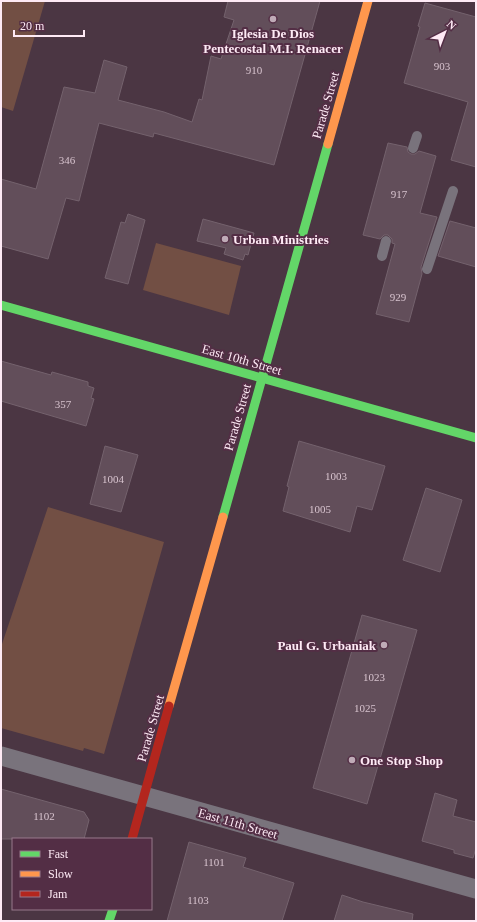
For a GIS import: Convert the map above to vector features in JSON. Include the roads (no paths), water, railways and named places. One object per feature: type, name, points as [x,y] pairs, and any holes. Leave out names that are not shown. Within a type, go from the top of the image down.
[{"type":"main road","name":"Parade Street","points":[[132,838],[368,1]]},
{"type":"main road","name":"East 10th Street","points":[[1,305],[476,438]]},
{"type":"main road","points":[[110,921],[113,910]]},
{"type":"street","name":"East 11th Street","points":[[1,756],[476,889]]},
{"type":"lane","points":[[413,148],[417,136]]},
{"type":"lane","points":[[427,269],[453,191]]},
{"type":"lane","points":[[382,256],[386,241]]},
{"type":"place","name":"Iglesia De Dios Pentecostal M.I. Renacer","points":[[273,19]]},
{"type":"place","name":"Urban Ministries","points":[[225,239]]},
{"type":"place","name":"Paul G. Urbaniak","points":[[384,645]]},
{"type":"place","name":"One Stop Shop","points":[[352,760]]}]
